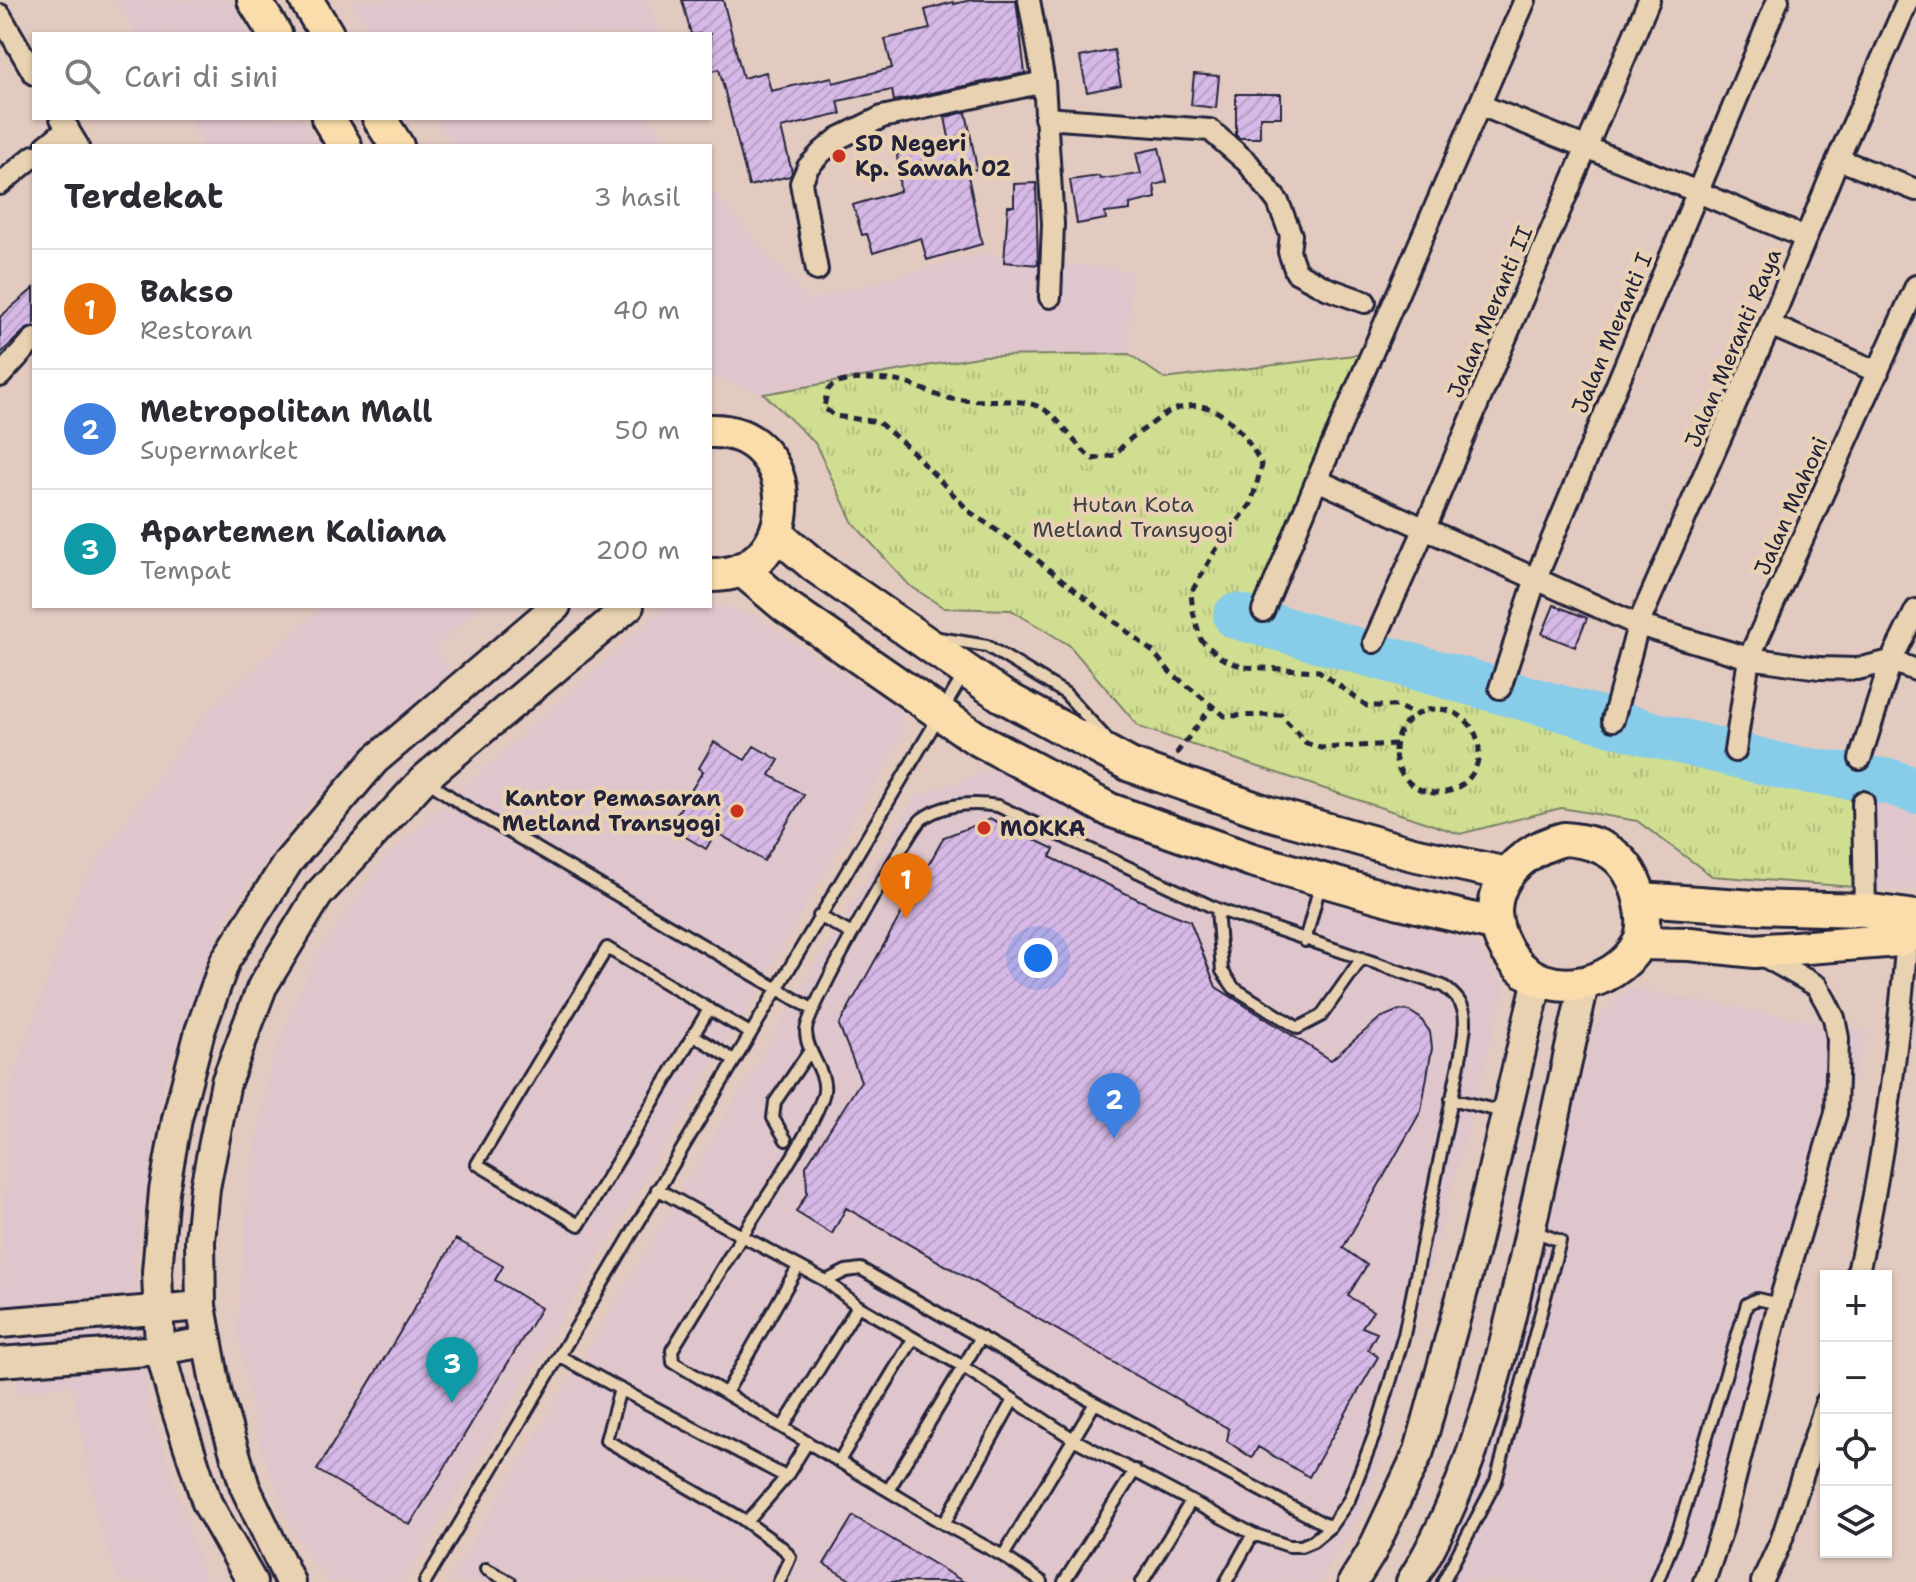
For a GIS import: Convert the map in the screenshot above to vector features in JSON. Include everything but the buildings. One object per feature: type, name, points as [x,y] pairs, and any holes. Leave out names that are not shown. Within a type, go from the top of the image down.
[{"type":"main road","points":[[254,0],[274,32]]},
{"type":"main road","points":[[306,0],[326,32]]},
{"type":"main road","points":[[329,120],[344,144]]},
{"type":"main road","points":[[380,120],[396,144]]},
{"type":"main road","points":[[712,431],[722,431],[748,440],[764,454],[776,471],[782,492],[783,513],[776,533],[762,554],[725,572]]},
{"type":"main road","points":[[776,533],[815,566],[1001,695],[1145,770],[1282,817],[1413,854],[1507,874]]},
{"type":"main road","points":[[725,572],[785,606],[976,738],[1110,810],[1252,860],[1400,902],[1497,925]]},
{"type":"main road","points":[[1564,839],[1586,841],[1607,849],[1625,864],[1637,883],[1644,918],[1639,943],[1625,961],[1606,976],[1584,984],[1561,985],[1538,979],[1519,966],[1504,947],[1497,925],[1499,890],[1507,874],[1522,857],[1542,845],[1564,839]]},
{"type":"main road","points":[[1641,899],[1754,907],[1865,910],[1912,926]]},
{"type":"main road","points":[[1639,943],[1690,944],[1755,951],[1814,948],[1912,926]]},
{"type":"street","points":[[1029,0],[1044,82],[1053,224],[1050,297]]},
{"type":"street","points":[[1263,611],[1525,0]]},
{"type":"street","name":"Jalan Meranti II","points":[[1374,642],[1649,0]]},
{"type":"street","name":"Jalan Meranti I","points":[[1500,688],[1536,578],[1778,0]]},
{"type":"street","name":"Jalan Meranti Raya","points":[[1613,720],[1638,625],[1908,0]]},
{"type":"street","points":[[0,15],[32,71]]},
{"type":"street","points":[[817,270],[801,183],[808,167],[822,152],[839,138],[882,117],[1044,82]]},
{"type":"street","points":[[1480,105],[1806,238]]},
{"type":"street","points":[[1045,118],[1210,130],[1248,163],[1278,202],[1291,235],[1289,252],[1296,272],[1326,288],[1365,302]]},
{"type":"street","points":[[48,144],[64,123],[77,144]]},
{"type":"street","points":[[0,184],[32,158]]},
{"type":"street","points":[[1838,159],[1916,190]]},
{"type":"street","name":"Jalan Mahoni","points":[[1735,751],[1749,658],[1915,289]]},
{"type":"street","points":[[1770,325],[1878,372]]},
{"type":"street","points":[[0,376],[32,341]]},
{"type":"street","points":[[1317,480],[1638,625],[1749,658],[1819,668],[1857,669],[1891,661],[1916,670]]},
{"type":"street","points":[[252,1582],[207,1503],[173,1399],[160,1350],[156,1311],[164,1191],[177,1119],[200,1031],[225,961],[288,862],[375,760],[554,608]]},
{"type":"street","points":[[290,1582],[245,1487],[217,1394],[201,1306],[200,1241],[205,1188],[226,1082],[262,987],[318,895],[424,779],[627,608]]},
{"type":"street","points":[[1860,759],[1891,661],[1916,610]]},
{"type":"street","points":[[1863,802],[1865,910]]},
{"type":"street","points":[[1858,1270],[1870,1219],[1894,1066],[1912,926]]},
{"type":"street","points":[[1704,1582],[1723,1526],[1779,1304],[1836,1113],[1838,1038],[1834,1018],[1817,986],[1755,951]]},
{"type":"street","points":[[1353,1582],[1371,1553],[1419,1451],[1474,1250],[1538,979]]},
{"type":"street","points":[[1411,1582],[1445,1515],[1472,1450],[1515,1304],[1584,984]]},
{"type":"street","points":[[0,1323],[201,1306]]},
{"type":"street","points":[[0,1362],[160,1350],[206,1342]]},
{"type":"street","points":[[1762,1582],[1781,1541],[1822,1414]]},
{"type":"lane","points":[[913,634],[987,646],[1065,693],[1145,770]]},
{"type":"lane","points":[[425,1582],[967,670]]},
{"type":"lane","points":[[424,779],[461,804],[812,1009]]},
{"type":"lane","points":[[657,1189],[742,1236],[798,1267],[826,1281],[858,1306],[962,1366],[1075,1440],[1253,1534],[1289,1546],[1301,1546],[1330,1527],[1349,1500],[1375,1433],[1404,1335],[1461,1054],[1466,1012],[1462,1003],[1443,986],[1217,909],[998,806],[974,803],[949,807],[921,820],[852,934],[812,1009],[805,1029],[809,1052],[824,1079],[823,1097],[793,1153],[742,1236],[672,1350],[673,1362],[1042,1582]]},
{"type":"lane","points":[[1305,941],[1322,878]]},
{"type":"lane","points":[[1217,909],[1222,971],[1234,988],[1298,1028],[1321,1016],[1362,958]]},
{"type":"lane","points":[[819,916],[852,934]]},
{"type":"lane","points":[[709,1009],[579,1225],[477,1164],[607,948],[750,1033]]},
{"type":"lane","points":[[693,1035],[734,1060]]},
{"type":"lane","points":[[786,1140],[773,1118],[775,1102],[809,1052]]},
{"type":"lane","points":[[1451,1099],[1506,1113]]},
{"type":"lane","points":[[1443,1582],[1496,1481],[1560,1241],[1530,1230]]},
{"type":"lane","points":[[726,1393],[798,1267]]},
{"type":"lane","points":[[826,1281],[846,1271],[861,1269],[1095,1403],[1330,1527]]},
{"type":"lane","points":[[1657,1582],[1679,1528],[1747,1304],[1757,1299],[1779,1304]]},
{"type":"lane","points":[[783,1427],[858,1306]]},
{"type":"lane","points":[[889,1489],[981,1337]]},
{"type":"lane","points":[[839,1461],[913,1339]]},
{"type":"lane","points":[[559,1356],[786,1477]]},
{"type":"lane","points":[[620,1389],[605,1439],[747,1522],[790,1555],[779,1582]]},
{"type":"lane","points":[[944,1524],[1013,1400]]},
{"type":"lane","points":[[1003,1556],[1095,1403]]},
{"type":"lane","points":[[747,1522],[786,1477],[807,1443]]},
{"type":"lane","points":[[1064,1582],[1135,1470]]},
{"type":"lane","points":[[1142,1582],[1191,1501]]},
{"type":"lane","points":[[1226,1582],[1253,1534]]},
{"type":"lane","points":[[486,1569],[510,1582]]},
{"type":"path","points":[[1395,744],[1321,748],[1306,743],[1281,715],[1225,716],[1170,672],[1153,652],[1021,547],[970,512],[908,447],[878,422],[835,416],[824,408],[828,390],[844,382],[876,379],[901,382],[947,398],[1030,403],[1046,410],[1079,449],[1093,459],[1115,455],[1126,440],[1172,409],[1193,404],[1215,410],[1240,428],[1262,465],[1251,504],[1215,551],[1191,593],[1201,640],[1221,658],[1243,667],[1319,671],[1367,706],[1396,706],[1415,714]]},
{"type":"path","points":[[1145,770],[1212,706]]},
{"type":"path","points":[[1426,710],[1450,710],[1470,724],[1480,746],[1479,758],[1468,779],[1448,792],[1424,791],[1404,778],[1394,756],[1395,744],[1406,722],[1415,714],[1426,710]]},
{"type":"shaded area","points":[[115,0],[231,0],[250,32],[135,32]]},
{"type":"shaded area","points":[[350,0],[646,0],[660,32],[370,32]]},
{"type":"shaded area","points":[[188,120],[304,120],[319,144],[203,144]]},
{"type":"shaded area","points":[[435,120],[651,120],[671,144],[454,144]]},
{"type":"shaded area","points":[[712,190],[809,301],[982,253],[1131,271],[1129,354],[984,356],[764,394],[712,377]]},
{"type":"shaded area","points":[[712,605],[747,612],[902,710],[903,734],[753,998],[404,1582],[329,1582],[294,1534],[260,1446],[237,1330],[248,1194],[270,1065],[314,959],[384,859],[664,608],[712,608]]},
{"type":"shaded area","points":[[320,608],[480,608],[434,649],[453,673],[304,810],[226,915],[165,1075],[135,1260],[150,1408],[206,1582],[119,1582],[97,1518],[72,1384],[19,1393],[0,1295],[9,1090],[80,885],[201,718]]},
{"type":"shaded area","points":[[999,767],[1136,839],[1262,884],[1475,942],[1505,987],[1372,1491],[1321,1582],[449,1582],[916,796]]},
{"type":"shaded area","points":[[1857,783],[1916,792],[1916,891],[1854,887]]},
{"type":"shaded area","points":[[1629,988],[1868,1032],[1744,1431],[1688,1582],[1421,1582],[1502,1381],[1598,1017]]},
{"type":"green space","name":"Hutan Kota Metland Transyogi","points":[[1129,354],[1165,379],[1362,354],[1238,638],[1857,783],[1854,887],[1712,876],[1637,821],[1561,808],[1460,834],[1139,727],[1069,645],[1011,610],[944,608],[909,585],[853,523],[815,443],[764,394],[984,356]]},
{"type":"waterway","points":[[1236,616],[1659,736],[1789,768],[1891,782],[1916,791]]},
{"type":"place","name":"SD Negeri Kp. Sawah 02","points":[[839,156]]},
{"type":"place","name":"Kantor Pemasaran Metland Transyogi","points":[[737,811]]},
{"type":"place","name":"MOKKA","points":[[984,828]]},
{"type":"place","name":"Bakso","points":[[906,919]]},
{"type":"place","name":"Metropolitan Mall","points":[[1114,1139]]},
{"type":"place","name":"Apartemen Kaliana","points":[[452,1403]]}]
